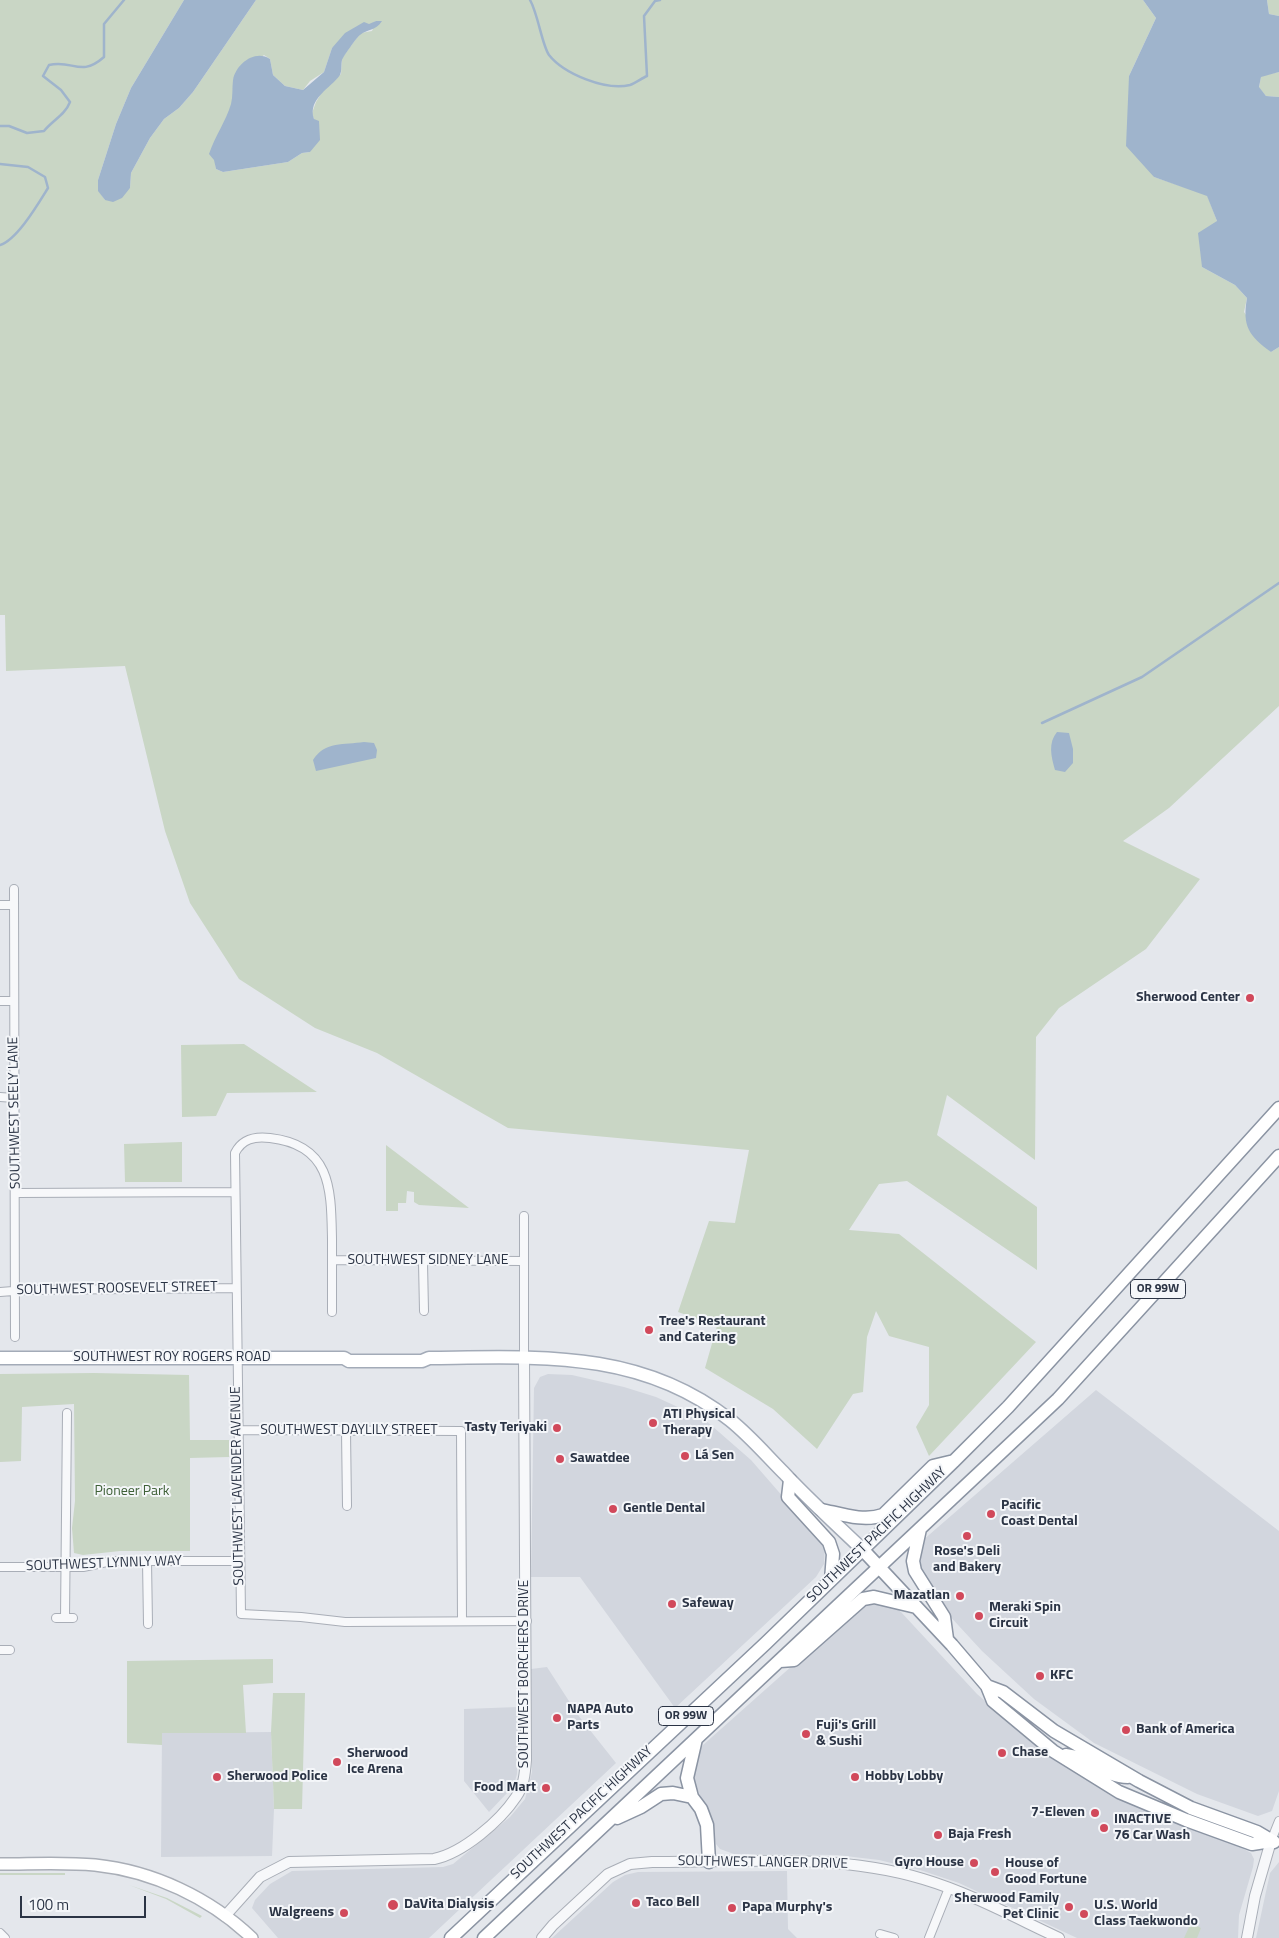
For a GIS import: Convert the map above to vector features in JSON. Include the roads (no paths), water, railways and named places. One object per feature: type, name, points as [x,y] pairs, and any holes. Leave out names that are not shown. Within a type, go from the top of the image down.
[{"type":"main road","name":"SOUTHWEST PACIFIC HIGHWAY","points":[[451,1938],[863,1550],[954,1461],[1014,1400],[1279,1108]]},
{"type":"main road","name":"SOUTHWEST PACIFIC HIGHWAY","points":[[484,1938],[1058,1399],[1279,1156]]},
{"type":"main road","name":"SOUTHWEST ROY ROGERS ROAD","points":[[0,1358],[344,1358],[351,1353],[386,1353],[421,1354],[430,1358],[580,1360],[610,1364],[649,1375],[682,1389],[715,1409],[742,1430],[790,1480],[863,1550],[947,1639],[987,1686],[993,1700],[1058,1755],[1120,1792],[1186,1820],[1252,1844],[1275,1842]]},
{"type":"main road","points":[[822,1510],[860,1517],[873,1518],[883,1515],[933,1466],[954,1461]]},
{"type":"main road","points":[[790,1480],[788,1497],[822,1534],[831,1549],[831,1580]]},
{"type":"main road","points":[[921,1528],[913,1561],[915,1571],[944,1617],[947,1639]]},
{"type":"main road","points":[[780,1660],[794,1660],[863,1599],[874,1597],[916,1607]]},
{"type":"main road","points":[[987,1686],[1003,1692],[1054,1731],[1133,1777],[1191,1808],[1257,1832],[1275,1842]]},
{"type":"main road","points":[[696,1739],[687,1774],[692,1798],[700,1809],[707,1825],[709,1862]]},
{"type":"main road","points":[[1058,1755],[1076,1757],[1109,1773],[1133,1777]]},
{"type":"main road","points":[[609,1821],[641,1808],[661,1794],[673,1793],[692,1798]]},
{"type":"main road","points":[[0,1864],[77,1864],[119,1869],[174,1886],[225,1916],[252,1938]]},
{"type":"street","name":"SOUTHWEST SEELY LANE","points":[[14,889],[15,1337]]},
{"type":"street","points":[[0,905],[13,905]]},
{"type":"street","points":[[0,1001],[13,1001]]},
{"type":"street","points":[[0,1098],[14,1098]]},
{"type":"street","name":"SOUTHWEST LAVENDER AVENUE","points":[[332,1312],[330,1188],[320,1165],[298,1145],[282,1140],[250,1138],[240,1144],[235,1153],[234,1192],[240,1614],[301,1617],[345,1622],[462,1621]]},
{"type":"street","points":[[16,1193],[234,1192]]},
{"type":"street","name":"SOUTHWEST BORCHERS DRIVE","points":[[225,1916],[254,1882],[283,1864],[296,1860],[427,1859],[443,1857],[466,1845],[501,1814],[516,1796],[525,1774],[527,1621],[524,1216]]},
{"type":"street","name":"SOUTHWEST SIDNEY LANE","points":[[332,1260],[423,1262],[524,1261]]},
{"type":"street","points":[[423,1262],[424,1311]]},
{"type":"street","name":"SOUTHWEST ROOSEVELT STREET","points":[[0,1292],[235,1288]]},
{"type":"street","points":[[56,1618],[69,1618],[65,1567],[65,1523],[68,1508],[67,1413]]},
{"type":"street","name":"SOUTHWEST DAYLILY STREET","points":[[237,1430],[461,1431],[462,1621]]},
{"type":"street","points":[[346,1431],[347,1506]]},
{"type":"street","name":"SOUTHWEST LYNNLY WAY","points":[[0,1566],[83,1567],[112,1561],[239,1561]]},
{"type":"street","points":[[148,1561],[148,1624]]},
{"type":"street","points":[[462,1621],[527,1621]]},
{"type":"street","points":[[0,1650],[10,1650]]},
{"type":"street","points":[[1247,1938],[1255,1896],[1275,1842],[1279,1821]]},
{"type":"street","name":"SOUTHWEST LANGER DRIVE","points":[[542,1938],[597,1884],[617,1869],[643,1862],[817,1862],[853,1864],[894,1871],[949,1888],[1058,1938]]},
{"type":"street","points":[[929,1938],[949,1888]]},
{"type":"street","points":[[0,1932],[5,1938]]},
{"type":"street","points":[[880,1934],[894,1938]]},
{"type":"water","points":[[184,0],[256,0],[193,92],[179,108],[164,119],[150,138],[131,173],[130,188],[122,198],[113,202],[105,200],[98,191],[98,180],[116,124],[131,88]]},
{"type":"water","points":[[1143,0],[1267,0],[1269,14],[1279,16],[1279,72],[1261,77],[1259,87],[1266,96],[1279,97],[1279,347],[1271,352],[1257,341],[1249,330],[1246,316],[1247,298],[1235,285],[1202,267],[1198,233],[1217,221],[1207,196],[1154,177],[1126,146],[1129,76],[1156,18]]},
{"type":"water","points":[[382,21],[377,27],[363,33],[356,39],[342,60],[340,75],[317,100],[313,112],[314,119],[319,121],[320,140],[310,152],[302,153],[288,162],[223,172],[216,169],[214,160],[209,154],[229,110],[232,101],[233,80],[242,64],[252,57],[264,56],[270,59],[273,75],[285,86],[303,90],[324,72],[332,48],[345,33],[364,22],[369,24]]},
{"type":"water","points":[[1057,732],[1069,733],[1073,749],[1073,763],[1065,772],[1055,770],[1052,760],[1051,745]]},
{"type":"water","points":[[364,742],[374,743],[377,750],[376,758],[316,771],[313,760],[323,750],[336,745]]},
{"type":"waterway","points":[[0,126],[9,126],[27,133],[44,131],[62,114],[70,102],[61,90],[43,76],[49,65],[89,66],[104,57],[104,24],[124,0]]},
{"type":"waterway","points":[[530,0],[549,55],[565,69],[586,79],[609,86],[630,85],[647,76],[644,16],[655,1],[660,0]]},
{"type":"waterway","points":[[0,164],[28,167],[45,177],[48,188],[20,229],[7,242],[0,245]]},
{"type":"waterway","points":[[1042,723],[1142,677],[1279,583]]},
{"type":"place","name":"Sherwood Center","points":[[1250,998]]},
{"type":"place","name":"Tree's Restaurant and Catering","points":[[649,1330]]},
{"type":"place","name":"ATI Physical Therapy","points":[[653,1423]]},
{"type":"place","name":"Tasty Teriyaki","points":[[557,1428]]},
{"type":"place","name":"Lá Sen","points":[[685,1456]]},
{"type":"place","name":"Sawatdee","points":[[560,1459]]},
{"type":"place","name":"Gentle Dental","points":[[613,1509]]},
{"type":"place","name":"Pacific Coast Dental","points":[[991,1514]]},
{"type":"place","name":"Rose's Deli and Bakery","points":[[967,1536]]},
{"type":"place","name":"Mazatlan","points":[[960,1596]]},
{"type":"place","name":"Safeway","points":[[672,1604]]},
{"type":"place","name":"Meraki Spin Circuit","points":[[979,1616]]},
{"type":"place","name":"KFC","points":[[1040,1676]]},
{"type":"place","name":"NAPA Auto Parts","points":[[557,1718]]},
{"type":"place","name":"Bank of America","points":[[1126,1730]]},
{"type":"place","name":"Fuji's Grill & Sushi","points":[[806,1734]]},
{"type":"place","name":"Chase","points":[[1002,1753]]},
{"type":"place","name":"Sherwood Ice Arena","points":[[337,1762]]},
{"type":"place","name":"Sherwood Police","points":[[217,1777]]},
{"type":"place","name":"Hobby Lobby","points":[[855,1777]]},
{"type":"place","name":"Food Mart","points":[[546,1788]]},
{"type":"place","name":"7-Eleven","points":[[1095,1813]]},
{"type":"place","name":"INACTIVE 76 Car Wash","points":[[1104,1828]]},
{"type":"place","name":"Baja Fresh","points":[[938,1835]]},
{"type":"place","name":"Gyro House","points":[[974,1863]]},
{"type":"place","name":"House of Good Fortune","points":[[995,1872]]},
{"type":"place","name":"Taco Bell","points":[[636,1903]]},
{"type":"place","name":"DaVita Dialysis","points":[[393,1905]]},
{"type":"place","name":"Sherwood Family Pet Clinic","points":[[1069,1907]]},
{"type":"place","name":"Papa Murphy's","points":[[732,1908]]},
{"type":"place","name":"Walgreens","points":[[344,1913]]},
{"type":"place","name":"U.S. World Class Taekwondo","points":[[1084,1914]]},
{"type":"park label","name":"Pioneer Park","points":[[132,1492]]}]
